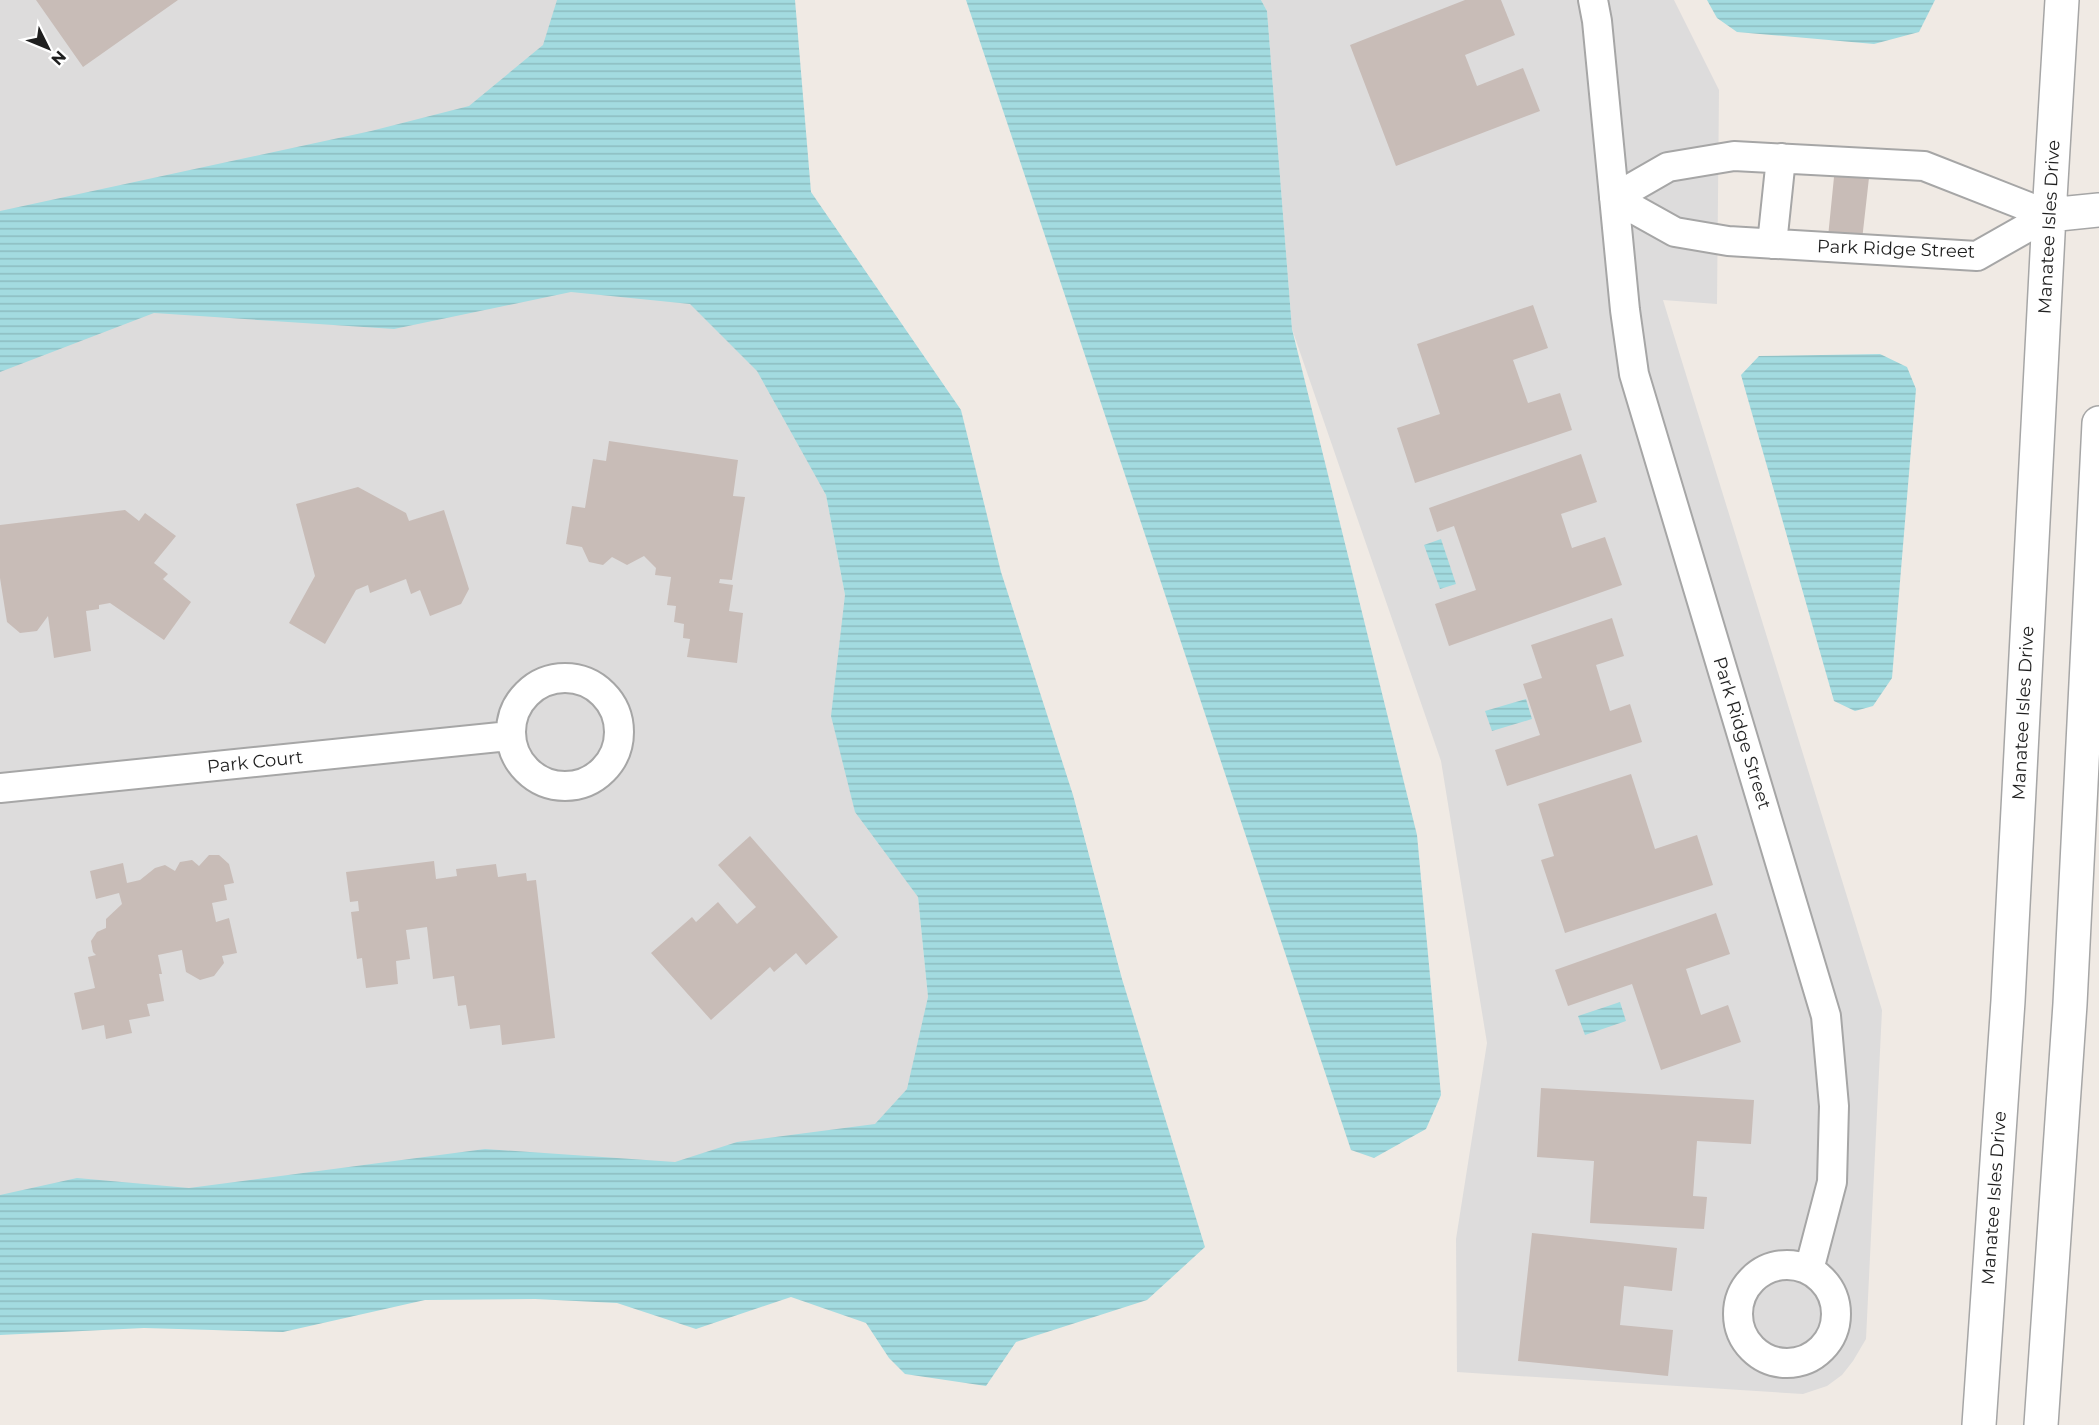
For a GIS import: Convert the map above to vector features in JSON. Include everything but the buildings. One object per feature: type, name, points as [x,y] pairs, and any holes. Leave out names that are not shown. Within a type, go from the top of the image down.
[{"type":"street","name":"Park Ridge Street","points":[[1593,0],[1634,374],[1826,1016],[1834,1106],[1832,1182],[1809,1270]]},
{"type":"street","name":"Manatee Isles Drive","points":[[1978,1425],[2008,1001],[2062,0]]},
{"type":"street","points":[[1614,198],[1668,167],[1734,156],[1924,166],[2049,215],[2099,210]]},
{"type":"street","points":[[1772,244],[1781,158]]},
{"type":"street","name":"Park Ridge Street","points":[[1614,198],[1675,232],[1728,241],[1977,256],[2049,215]]},
{"type":"street","points":[[2041,1425],[2070,1004],[2099,423]]},
{"type":"street","name":"Park Court","points":[[0,788],[510,736]]},
{"type":"shaded area","points":[[0,0],[658,0],[826,495],[845,595],[918,897],[928,997],[910,1140],[0,1235]]},
{"type":"shaded area","points":[[1261,0],[1674,0],[1719,90],[1717,304],[1663,300],[1882,1010],[1866,1339],[1842,1375],[1827,1386],[1803,1394],[1457,1372],[1456,1239],[1487,1043],[1441,761],[1292,329],[1267,11]]},
{"type":"water","points":[[557,0],[795,0],[811,192],[961,410],[1001,572],[1073,795],[1122,979],[1205,1247],[1147,1300],[1016,1342],[986,1386],[905,1374],[889,1358],[866,1323],[791,1297],[696,1329],[617,1303],[535,1299],[425,1300],[283,1332],[144,1328],[0,1335],[0,1195],[77,1178],[189,1188],[485,1149],[675,1162],[737,1142],[875,1124],[907,1089],[928,997],[918,897],[855,812],[831,716],[845,595],[826,495],[757,371],[690,304],[571,292],[394,329],[154,313],[0,372],[0,211],[371,131],[469,106],[543,45]]},
{"type":"water","points":[[966,0],[1261,0],[1267,11],[1292,329],[1417,835],[1441,1095],[1426,1129],[1374,1158],[1351,1150]]},
{"type":"water","points":[[1707,0],[1935,0],[1919,32],[1874,44],[1737,32],[1717,18]]},
{"type":"water","points":[[1880,354],[1907,367],[1916,389],[1892,678],[1873,706],[1855,711],[1834,701],[1741,375],[1759,356]]},
{"type":"water","points":[[1441,539],[1456,584],[1440,589],[1424,545]]},
{"type":"water","points":[[1526,699],[1532,719],[1492,731],[1485,711]]},
{"type":"water","points":[[1620,1002],[1626,1021],[1585,1035],[1578,1016]]}]
